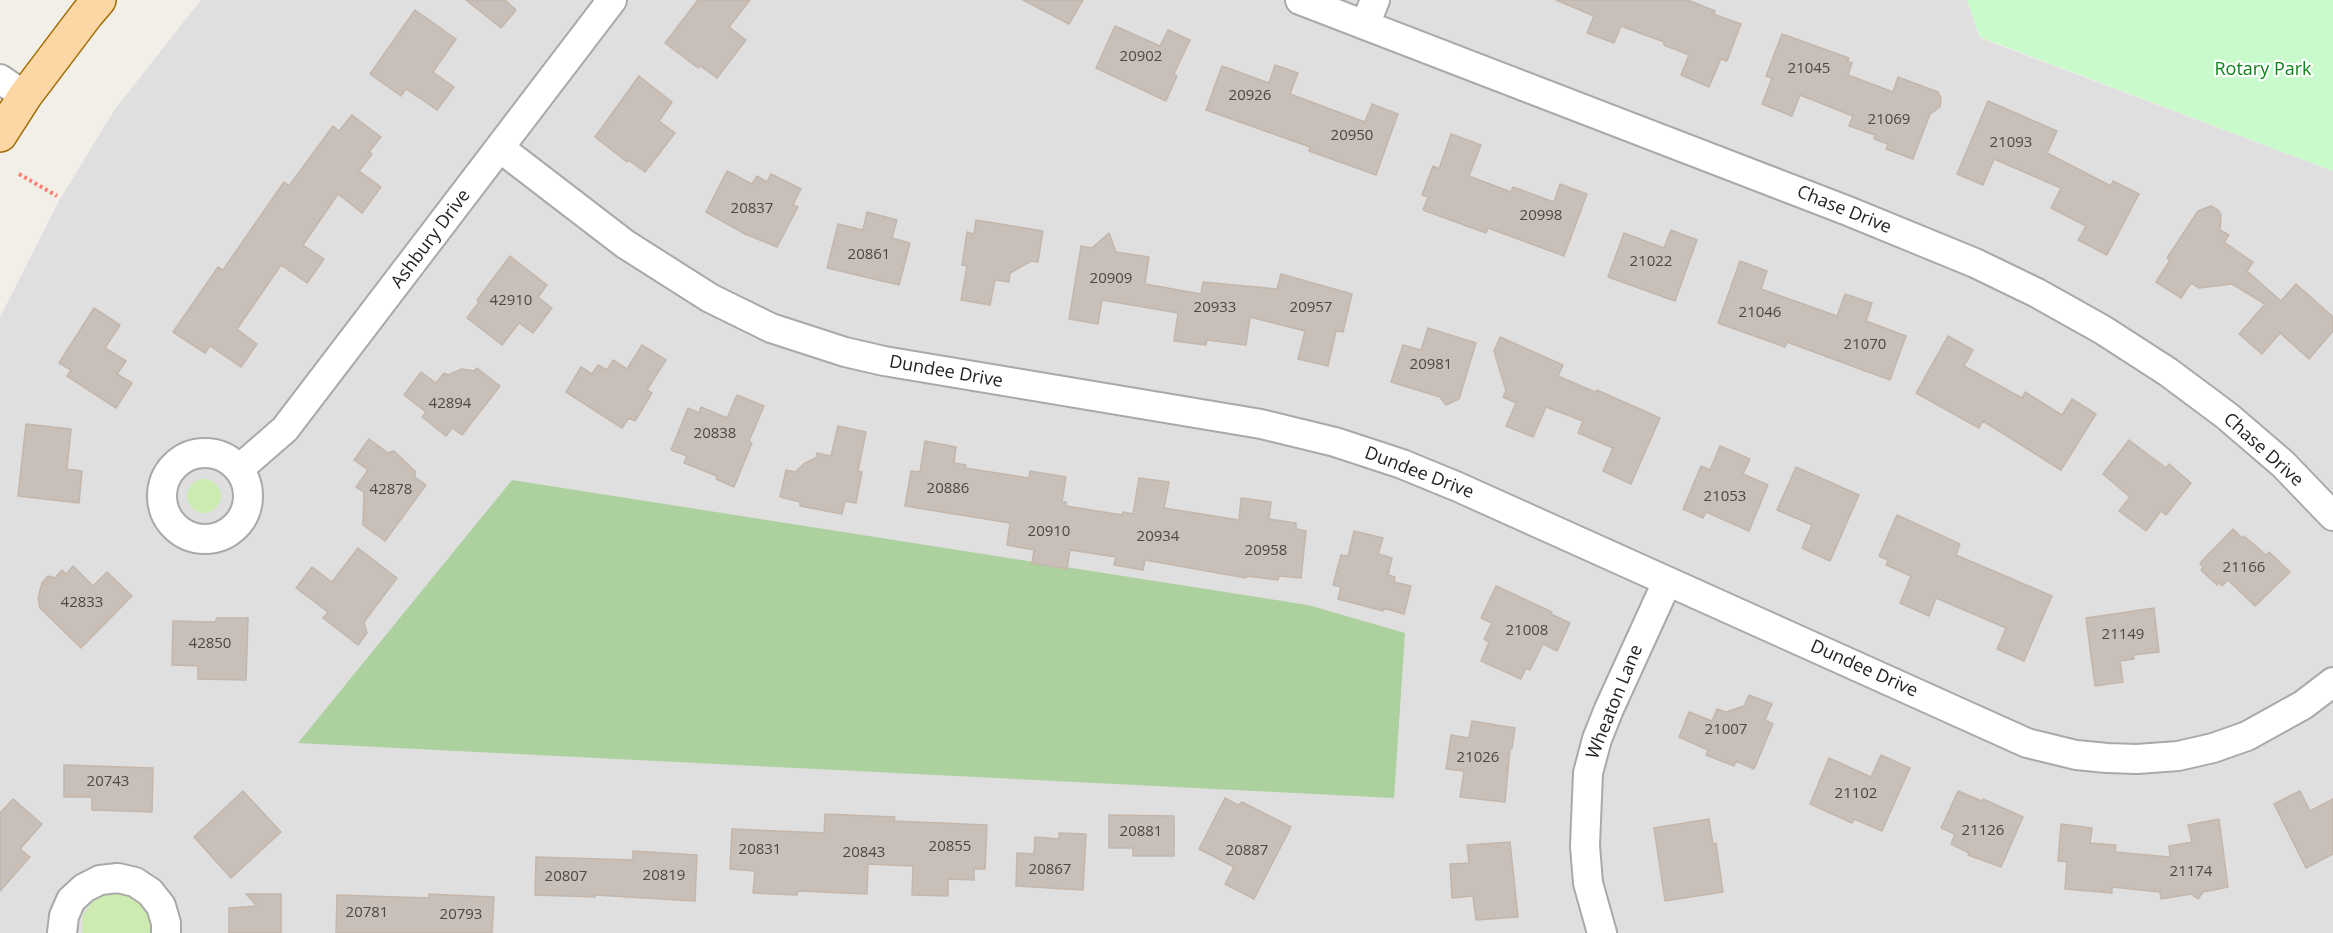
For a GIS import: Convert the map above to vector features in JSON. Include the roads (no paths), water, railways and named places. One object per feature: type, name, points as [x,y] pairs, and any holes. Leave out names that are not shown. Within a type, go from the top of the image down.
[{"type":"main road","points":[[0,135],[12,87],[99,0]]},
{"type":"street","name":"Ashbury Drive","points":[[239,469],[285,429],[612,0]]},
{"type":"street","name":"Chase Drive","points":[[1300,0],[1370,13],[1975,263],[2037,293],[2103,330],[2168,372],[2227,416],[2283,464],[2333,516]]},
{"type":"street","name":"Dundee Drive","points":[[500,148],[626,244],[710,298],[771,328],[845,352],[884,361],[1261,424],[1335,442],[1402,464],[1458,486],[2027,743],[2076,754],[2137,759],[2178,756],[2213,748],[2247,736],[2280,720],[2333,682]]},
{"type":"street","name":"Wheaton Lane","points":[[1602,933],[1588,883],[1585,846],[1588,773],[1597,738],[1667,582]]},
{"type":"street","points":[[62,933],[64,916],[71,900],[84,888],[100,880],[118,878],[135,882],[150,892],[161,906],[166,923],[166,933]]},
{"type":"park label","name":"Rotary Park","points":[[2263,70]]}]
